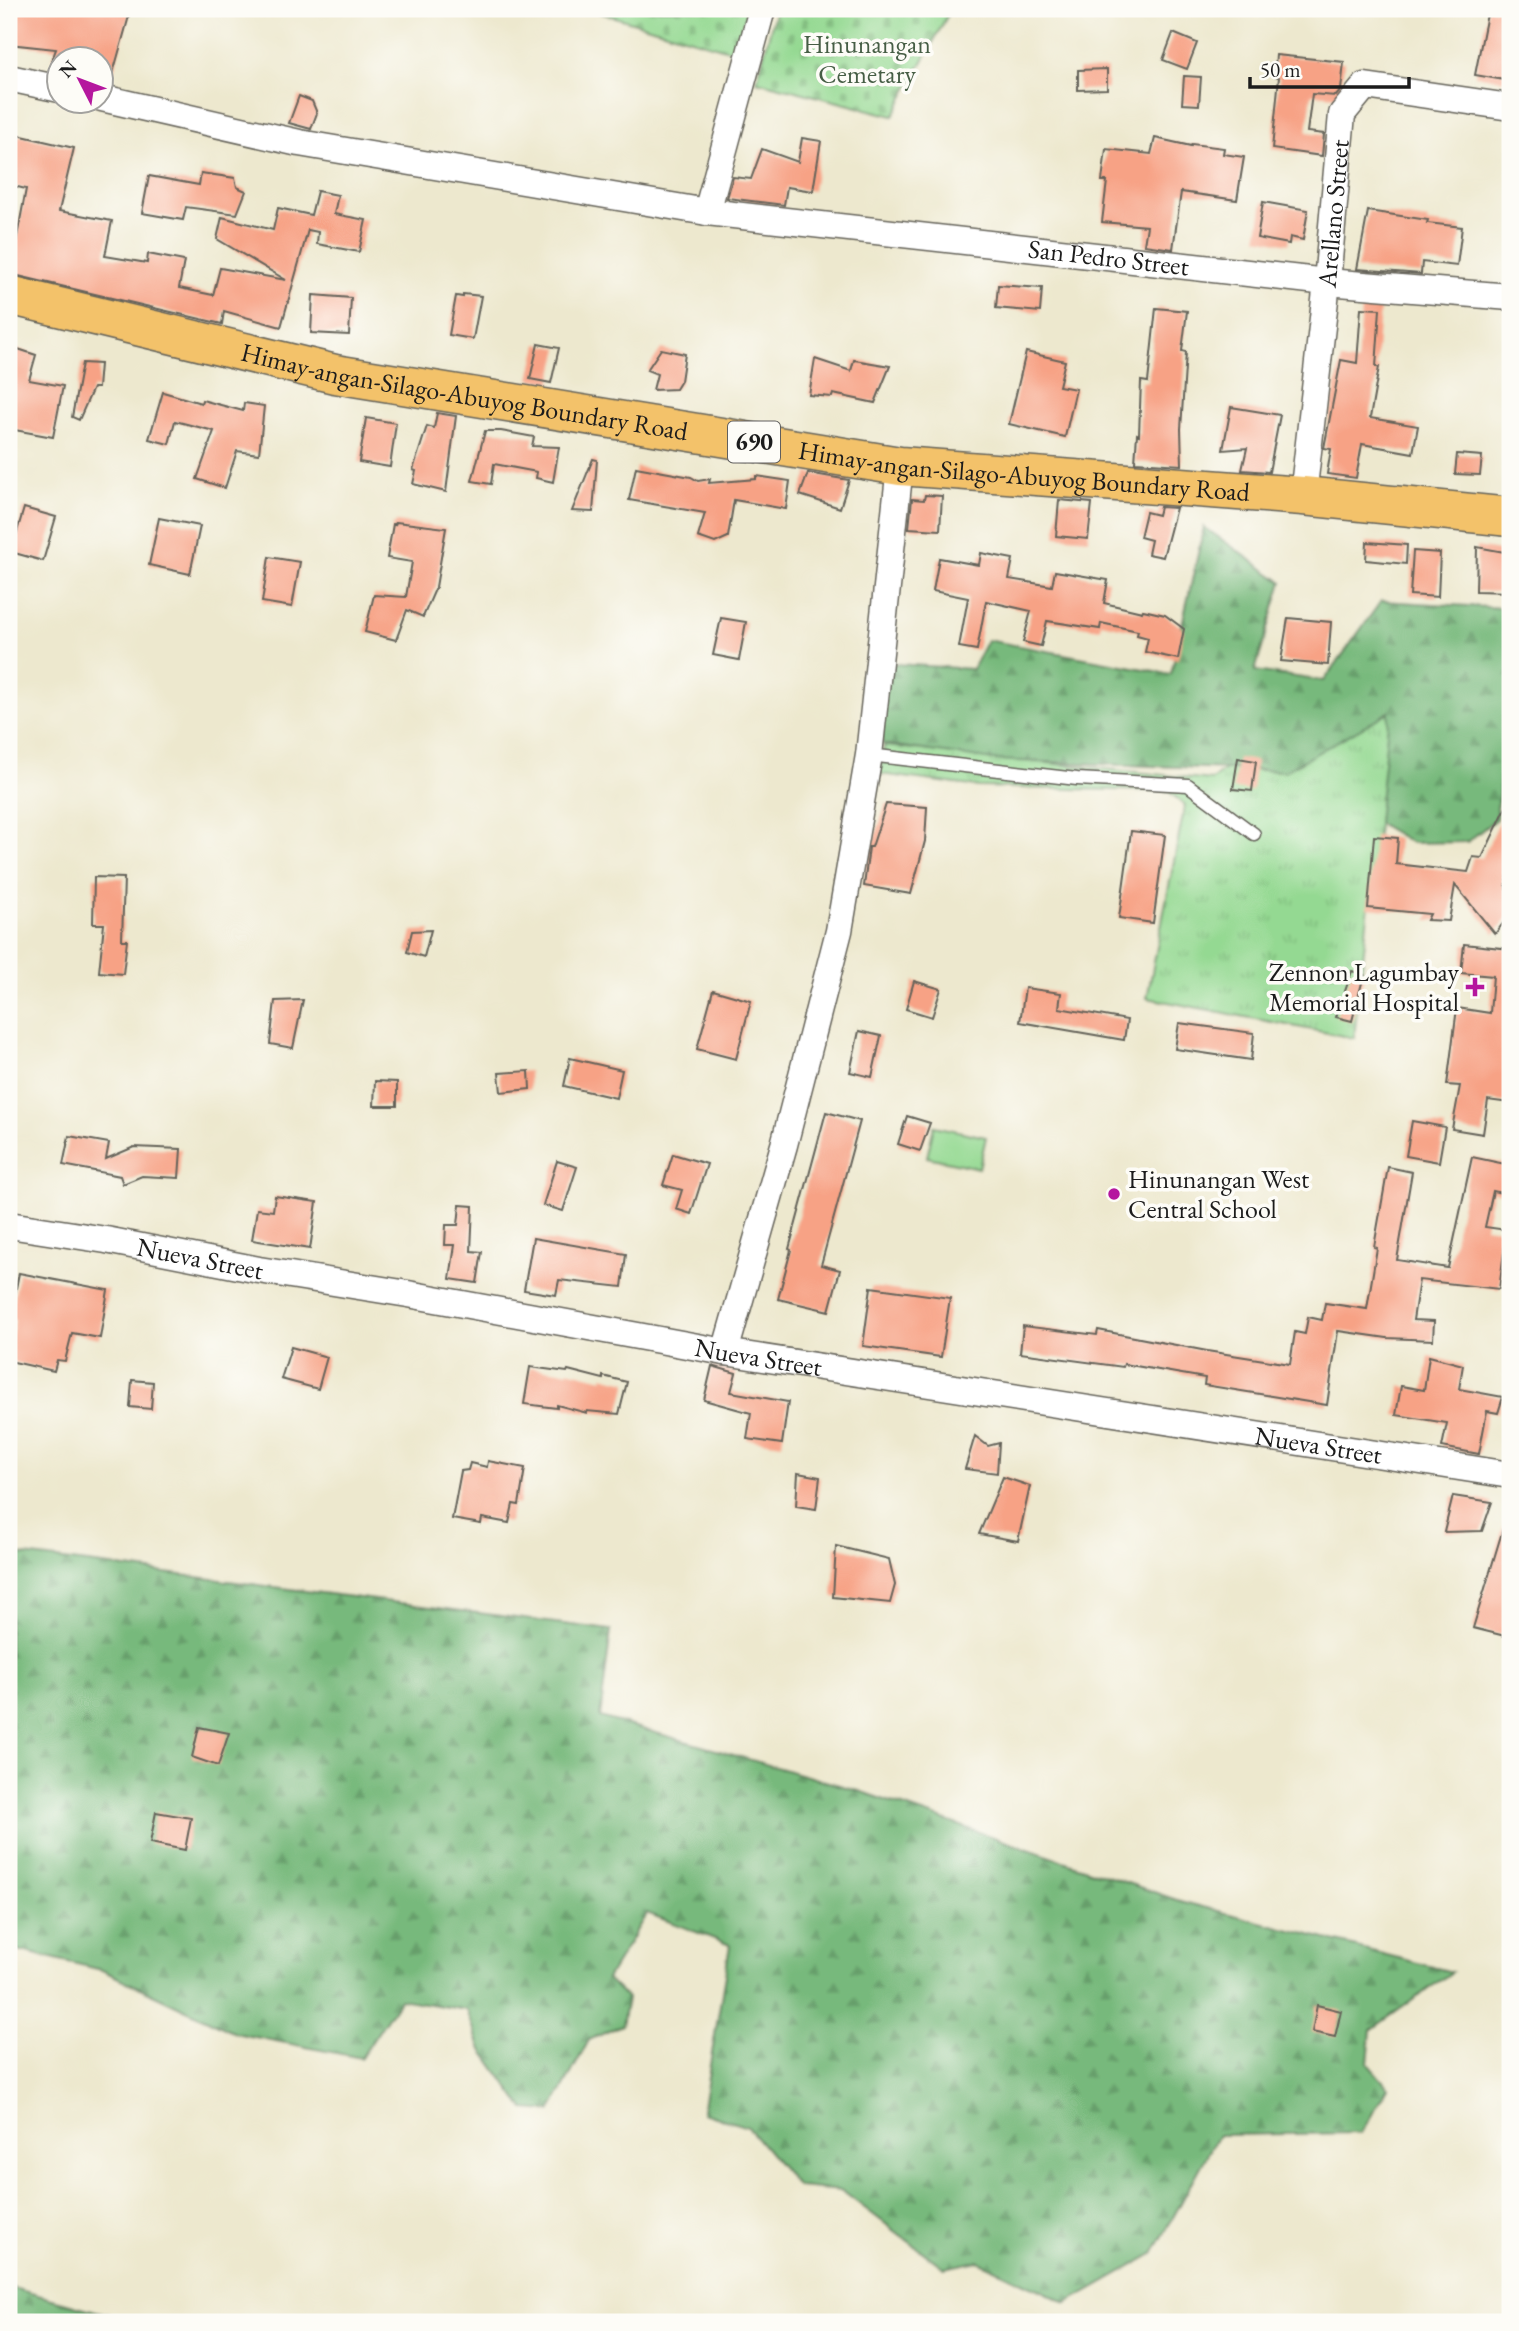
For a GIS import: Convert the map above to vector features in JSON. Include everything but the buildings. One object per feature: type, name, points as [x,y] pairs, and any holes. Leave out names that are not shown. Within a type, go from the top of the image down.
[{"type":"main road","name":"Himay-angan-Silago-Abuyog Boundary Road","points":[[9,295],[335,374],[900,466],[1303,496],[1510,517]]},
{"type":"street","points":[[707,212],[762,9]]},
{"type":"street","points":[[9,78],[46,86]]},
{"type":"street","name":"Arellano Street","points":[[1303,496],[1327,282],[1342,114],[1365,86],[1510,107]]},
{"type":"street","name":"San Pedro Street","points":[[116,102],[299,143],[707,212],[1327,282],[1510,297]]},
{"type":"street","points":[[724,1352],[784,1145],[839,931],[869,755],[900,466]]},
{"type":"street","name":"Nueva Street","points":[[9,1225],[106,1240],[259,1270],[408,1294],[724,1352],[1510,1475]]},
{"type":"lane","points":[[869,755],[1077,779],[1188,786],[1254,834]]},
{"type":"green space","points":[[587,9],[747,9],[736,52]]},
{"type":"green space","name":"Hinunangan Cemetary","points":[[776,9],[951,9],[893,116],[757,81]]},
{"type":"green space","points":[[1204,527],[1282,582],[1255,671],[1324,681],[1381,601],[1504,608],[1510,626],[1510,772],[1501,772],[1496,819],[1467,842],[1412,843],[1378,823],[1389,712],[1285,771],[993,760],[882,744],[882,663],[972,669],[987,640],[1171,674]]},
{"type":"green space","points":[[1391,709],[1354,1038],[1147,998],[1185,805],[1168,791],[979,787],[880,774],[884,746],[1212,780],[1291,713]]},
{"type":"green space","points":[[934,1126],[986,1137],[979,1168],[927,1157]]},
{"type":"green space","points":[[9,1553],[611,1630],[600,1717],[853,1789],[1180,1901],[1452,1972],[1371,2030],[1368,2064],[1388,2087],[1361,2133],[1218,2135],[1153,2254],[1067,2303],[978,2261],[944,2268],[842,2191],[798,2187],[748,2127],[702,2113],[730,1945],[647,1913],[607,1979],[627,1998],[622,2025],[589,2040],[551,2111],[524,2109],[480,2047],[467,2010],[400,1999],[361,2058],[235,2033],[102,1970],[9,1948]]},
{"type":"green space","points":[[9,2287],[135,2322],[9,2322]]},
{"type":"place","name":"Zennon Lagumbay Memorial Hospital","points":[[1475,987]]},
{"type":"place","name":"Hinunangan West Central School","points":[[1114,1194]]}]
